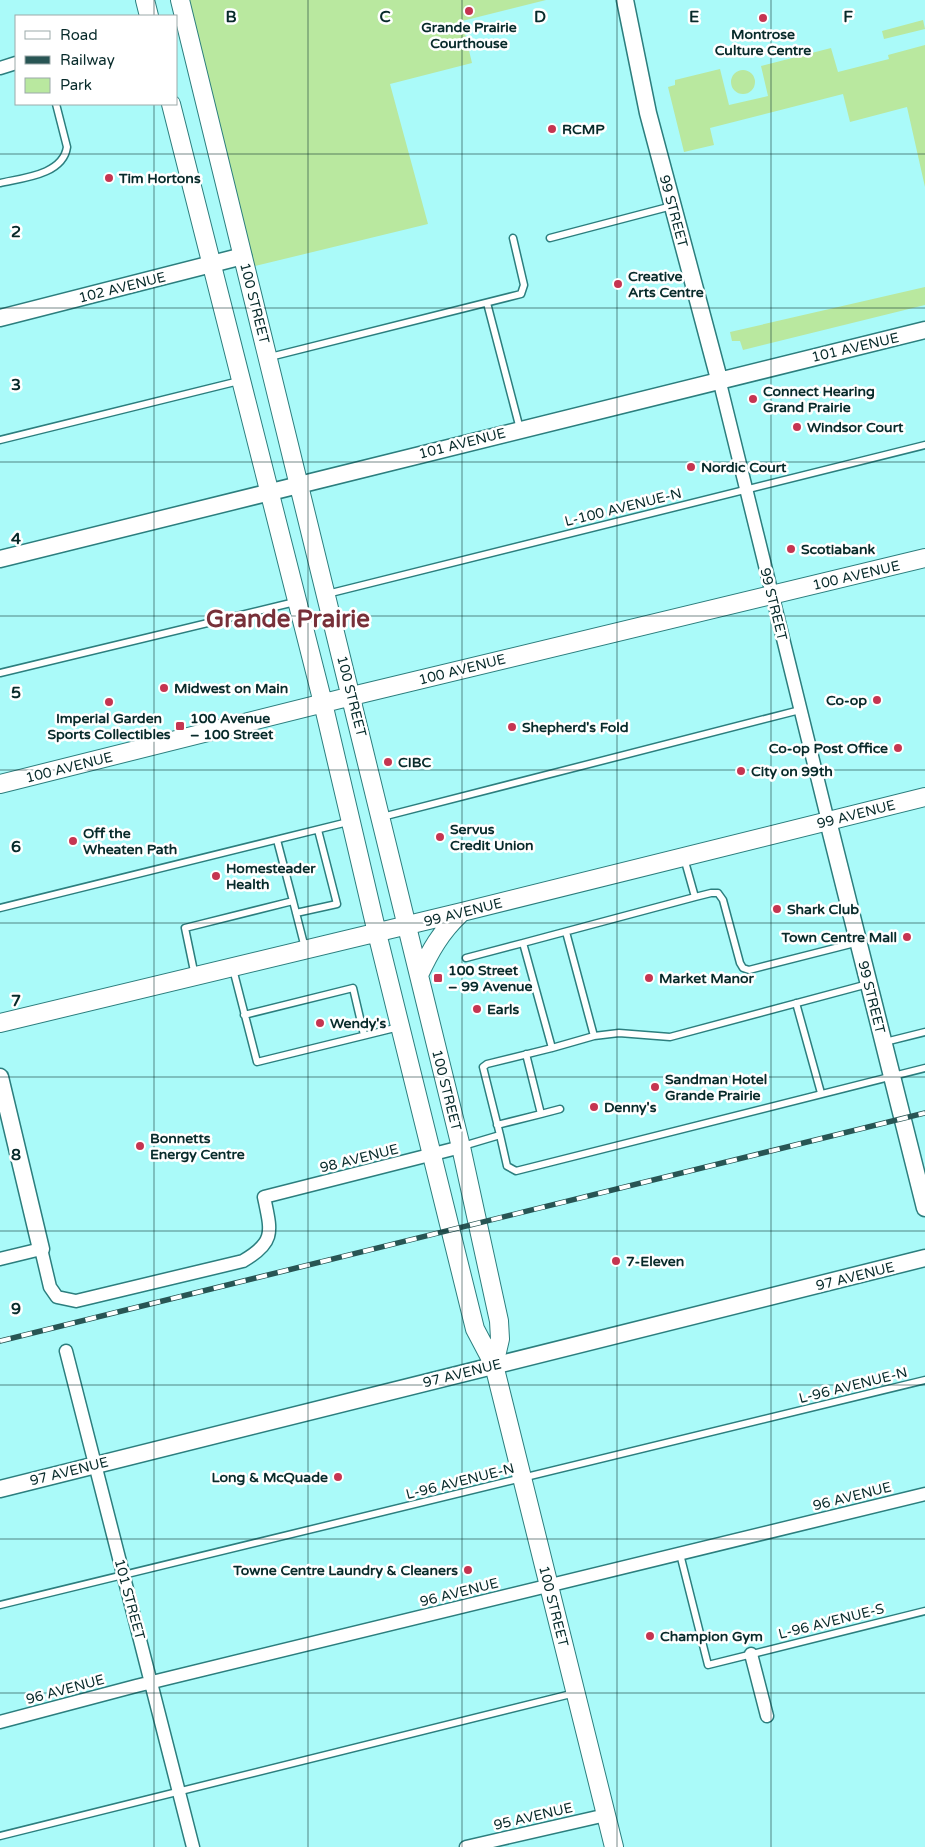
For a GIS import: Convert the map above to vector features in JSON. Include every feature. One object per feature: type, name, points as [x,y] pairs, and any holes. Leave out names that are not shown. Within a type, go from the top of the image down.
[{"type":"main road","points":[[145,0],[149,15]]},
{"type":"main road","name":"100 STREET","points":[[180,0],[181,24],[244,256],[462,1147],[499,1321],[500,1339],[494,1365]]},
{"type":"main road","name":"100 STREET","points":[[171,105],[298,601],[377,933],[434,1154],[476,1329],[494,1365],[614,1847]]},
{"type":"main road","name":"100 AVENUE","points":[[0,784],[323,703],[925,558]]},
{"type":"main road","name":"99 AVENUE","points":[[0,1023],[377,933],[925,797]]},
{"type":"main road","points":[[419,975],[444,929],[462,912]]},
{"type":"street","name":"99 STREET","points":[[625,0],[648,113],[719,380],[925,1208]]},
{"type":"street","points":[[0,68],[15,63]]},
{"type":"street","name":"102 AVENUE","points":[[0,318],[244,256]]},
{"type":"street","name":"101 AVENUE","points":[[0,559],[925,330]]},
{"type":"street","points":[[0,1077],[41,1249],[0,1259]]},
{"type":"street","name":"98 AVENUE","points":[[41,1249],[50,1287],[57,1297],[76,1301],[243,1261],[262,1250],[271,1229],[264,1197],[462,1147]]},
{"type":"street","name":"97 AVENUE","points":[[0,1489],[925,1258]]},
{"type":"street","name":"101 STREET","points":[[66,1351],[193,1847]]},
{"type":"street","name":"96 AVENUE","points":[[0,1722],[152,1682],[925,1494]]},
{"type":"street","points":[[751,1654],[766,1716]]},
{"type":"street","name":"95 AVENUE","points":[[466,1847],[606,1815]]},
{"type":"lane","points":[[0,183],[41,173],[61,162],[67,148],[56,105]]},
{"type":"lane","points":[[550,238],[673,206]]},
{"type":"lane","points":[[269,357],[521,294],[524,290],[524,285],[513,238]]},
{"type":"lane","points":[[487,303],[520,429]]},
{"type":"lane","points":[[0,440],[241,380]]},
{"type":"lane","name":"L-100 AVENUE-N","points":[[327,594],[925,445]]},
{"type":"lane","points":[[0,672],[298,601]]},
{"type":"lane","points":[[382,817],[800,710]]},
{"type":"lane","points":[[0,908],[351,821]]},
{"type":"lane","points":[[296,913],[337,904],[318,830]]},
{"type":"lane","points":[[277,840],[305,950]]},
{"type":"lane","points":[[684,857],[695,897]]},
{"type":"lane","points":[[466,958],[711,893],[718,894],[723,900],[740,963],[743,968],[749,970],[859,942]]},
{"type":"lane","points":[[196,977],[185,928],[293,901]]},
{"type":"lane","points":[[566,932],[594,1036]]},
{"type":"lane","points":[[523,943],[552,1048]]},
{"type":"lane","points":[[232,968],[256,1062],[401,1026]]},
{"type":"lane","points":[[869,984],[670,1037],[619,1033],[594,1036],[487,1064],[483,1067],[507,1166],[516,1171],[925,1068]]},
{"type":"lane","points":[[244,1015],[353,988],[364,1035]]},
{"type":"lane","points":[[796,1003],[821,1093]]},
{"type":"lane","points":[[884,1043],[925,1032]]},
{"type":"lane","points":[[526,1054],[541,1114]]},
{"type":"lane","points":[[497,1125],[560,1109]]},
{"type":"lane","points":[[462,1147],[500,1135]]},
{"type":"lane","name":"L-96 AVENUE-N","points":[[0,1605],[925,1380]]},
{"type":"lane","name":"L-96 AVENUE-S","points":[[680,1554],[708,1665],[925,1611]]},
{"type":"lane","points":[[0,1836],[576,1692]]},
{"type":"green space","points":[[180,0],[546,0],[462,21],[472,63],[390,84],[428,224],[247,268]]},
{"type":"green space","points":[[923,20],[925,29],[884,39],[882,31]]},
{"type":"green space","points":[[925,45],[925,187],[907,107],[850,122],[843,94],[710,128],[714,145],[684,152],[668,87],[675,85],[675,80],[720,69],[729,105],[768,96],[761,66],[831,48],[838,72],[889,59],[888,55]]},
{"type":"green space","points":[[743,70],[751,74],[755,82],[751,90],[743,94],[735,90],[731,82],[735,74]]},
{"type":"green space","points":[[925,287],[925,305],[743,350],[740,341],[732,341],[730,332]]},
{"type":"railway","points":[[0,1341],[925,1113]]},
{"type":"place","name":"Grande Prairie Courthouse","points":[[469,11]]},
{"type":"place","name":"Montrose Culture Centre","points":[[763,18]]},
{"type":"place","name":"RCMP","points":[[552,129]]},
{"type":"place","name":"Tim Hortons","points":[[109,178]]},
{"type":"place","name":"Creative Arts Centre","points":[[618,284]]},
{"type":"place","name":"Connect Hearing Grand Prairie","points":[[753,399]]},
{"type":"place","name":"Windsor Court","points":[[797,427]]},
{"type":"place","name":"Nordic Court","points":[[691,467]]},
{"type":"place","name":"Scotiabank","points":[[791,549]]},
{"type":"place","name":"Midwest on Main","points":[[164,688]]},
{"type":"place","name":"Co-op","points":[[877,700]]},
{"type":"place","name":"Imperial Garden Sports Collectibles","points":[[109,702]]},
{"type":"place","name":"100 Avenue – 100 Street","points":[[180,726]]},
{"type":"place","name":"Shepherd's Fold","points":[[512,727]]},
{"type":"place","name":"Co-op Post Office","points":[[898,748]]},
{"type":"place","name":"CIBC","points":[[388,762]]},
{"type":"place","name":"City on 99th","points":[[741,771]]},
{"type":"place","name":"Servus Credit Union","points":[[440,837]]},
{"type":"place","name":"Off the Wheaten Path","points":[[73,841]]},
{"type":"place","name":"Homesteader Health","points":[[216,876]]},
{"type":"place","name":"Shark Club","points":[[777,909]]},
{"type":"place","name":"Town Centre Mall","points":[[907,937]]},
{"type":"place","name":"100 Street – 99 Avenue","points":[[438,978]]},
{"type":"place","name":"Market Manor","points":[[649,978]]},
{"type":"place","name":"Earls","points":[[477,1009]]},
{"type":"place","name":"Wendy's","points":[[320,1023]]},
{"type":"place","name":"Sandman Hotel Grande Prairie","points":[[655,1087]]},
{"type":"place","name":"Denny's","points":[[594,1107]]},
{"type":"place","name":"Bonnetts Energy Centre","points":[[140,1146]]},
{"type":"place","name":"7-Eleven","points":[[616,1261]]},
{"type":"place","name":"Long & McQuade","points":[[338,1477]]},
{"type":"place","name":"Towne Centre Laundry & Cleaners","points":[[468,1570]]},
{"type":"place","name":"Champion Gym","points":[[650,1636]]},
{"type":"district","name":"Grande Prairie","points":[[288,619]]}]
